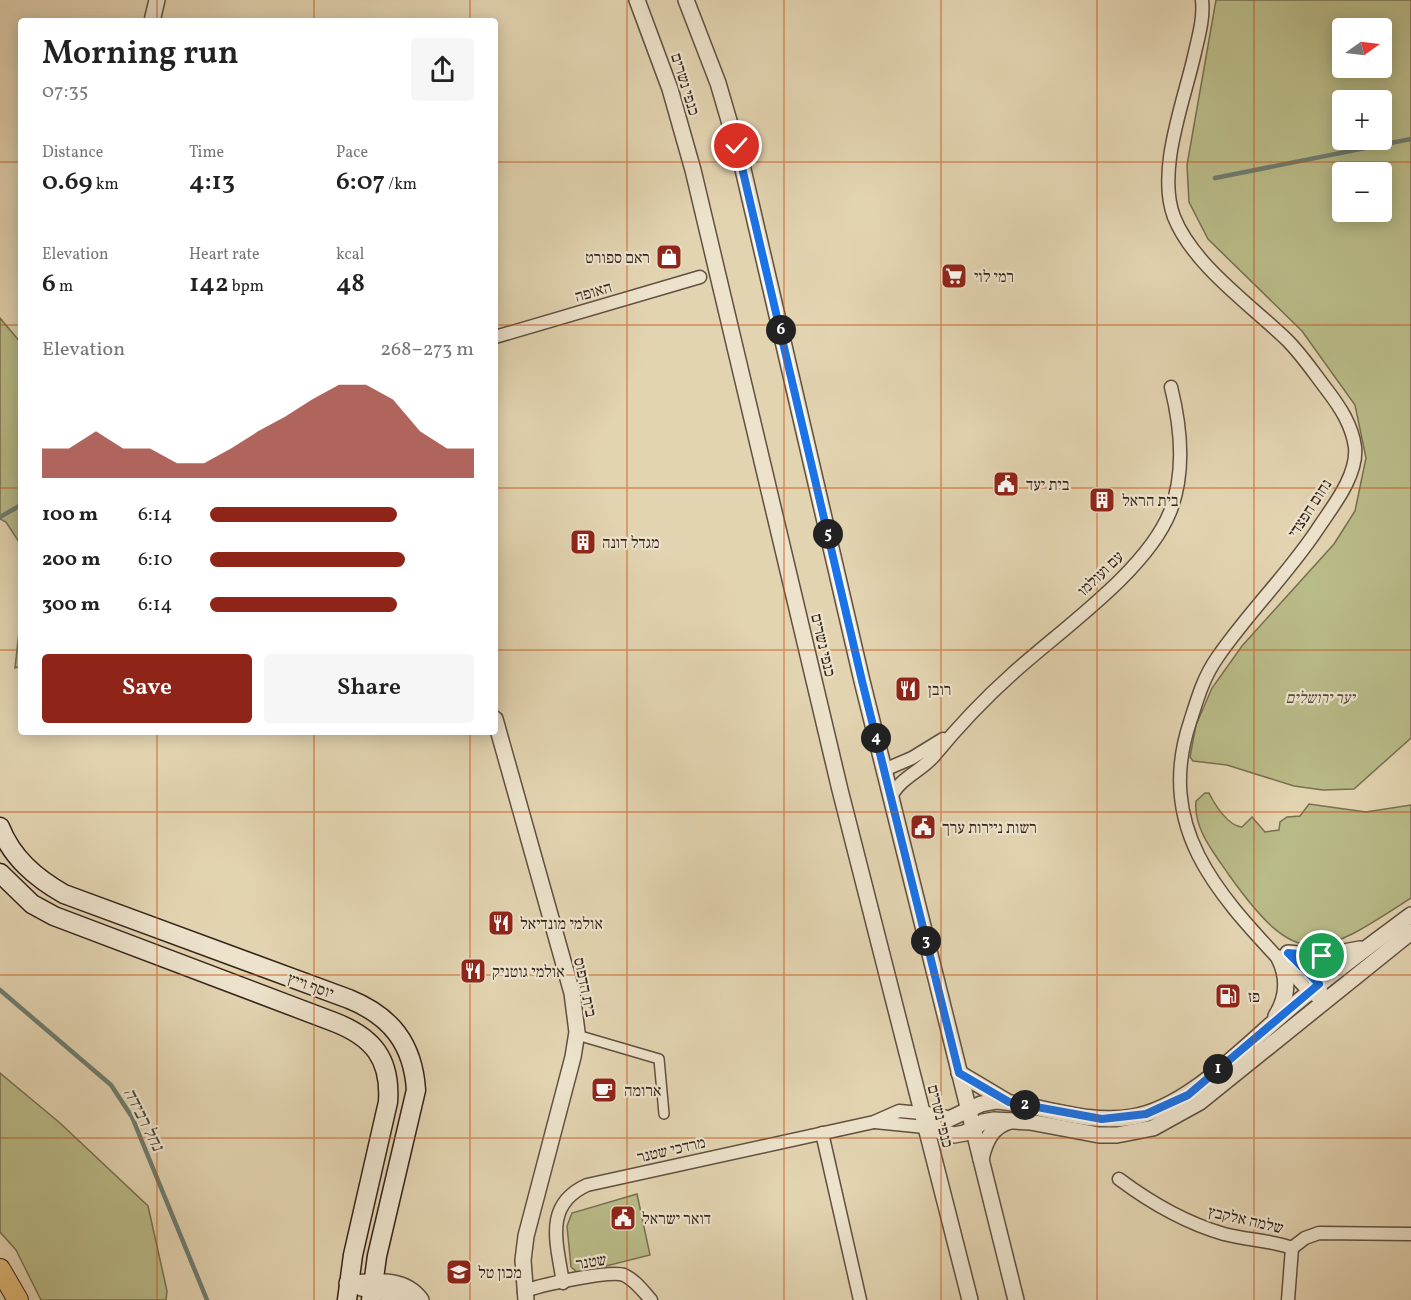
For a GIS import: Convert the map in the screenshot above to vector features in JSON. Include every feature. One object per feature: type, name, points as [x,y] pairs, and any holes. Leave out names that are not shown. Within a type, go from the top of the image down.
[{"type":"main road","name":"יוסף וייץ","points":[[0,827],[14,853],[29,870],[64,894],[349,999],[379,1014],[401,1036],[412,1063],[416,1090],[371,1291]]},
{"type":"main road","name":"יוסף וייץ","points":[[0,873],[32,904],[54,916],[334,1022],[366,1038],[384,1064],[389,1089],[347,1292]]},
{"type":"main road","points":[[0,1269],[18,1300]]},
{"type":"street","points":[[153,18],[157,0]]},
{"type":"street","name":"כנפי נשרים","points":[[637,0],[670,89],[693,170],[840,790],[970,1300]]},
{"type":"street","name":"כנפי נשרים","points":[[686,0],[718,83],[742,165],[884,770],[1016,1300]]},
{"type":"street","name":"נחום חפצדי","points":[[1202,0],[1200,31],[1170,160],[1169,200],[1174,218],[1185,238],[1205,263],[1288,342],[1313,371],[1349,424],[1355,448],[1353,464],[1342,491],[1311,538],[1216,658],[1203,683],[1179,764],[1181,806],[1192,843],[1215,884],[1261,937],[1284,956],[1325,1000]]},
{"type":"street","name":"האופה","points":[[498,336],[700,277]]},
{"type":"street","name":"עם ועולמו","points":[[891,798],[899,786],[929,761],[949,735],[1010,675],[1130,569],[1153,540],[1173,503],[1180,460],[1178,415],[1171,387]]},
{"type":"street","name":"בית הדפוס","points":[[498,730],[572,993],[577,1035],[526,1236],[523,1260],[525,1296]]},
{"type":"street","name":"עם ועולמו","points":[[884,770],[912,758],[949,735]]},
{"type":"street","points":[[923,1120],[947,1119],[986,1102],[1009,1102],[1102,1119],[1132,1117],[1159,1110],[1188,1095],[1273,1021],[1411,915]]},
{"type":"street","points":[[923,1120],[954,1135],[987,1121],[1012,1120],[1099,1135],[1117,1135],[1153,1128],[1200,1102],[1411,932]]},
{"type":"street","points":[[1273,1021],[1283,1003],[1287,988],[1284,956],[1322,956],[1368,947]]},
{"type":"street","points":[[577,1035],[659,1059],[664,1114]]},
{"type":"street","points":[[959,1073],[1009,1102]]},
{"type":"street","name":"מרדכי שטנר","points":[[563,1283],[556,1225],[565,1198],[587,1185],[874,1122],[923,1120]]},
{"type":"street","points":[[981,1159],[991,1133],[999,1125],[1012,1120]]},
{"type":"street","points":[[822,1133],[860,1300]]},
{"type":"street","name":"שלמה אלקבץ","points":[[1119,1179],[1188,1222],[1226,1235],[1292,1248],[1305,1238],[1319,1233],[1411,1234]]},
{"type":"street","points":[[1288,1300],[1292,1248]]},
{"type":"street","name":"שטנר","points":[[563,1283],[609,1273],[622,1274],[634,1281],[651,1300]]},
{"type":"street","points":[[525,1296],[542,1284],[563,1283]]},
{"type":"street","name":"יוסף וייץ","points":[[347,1292],[371,1291],[404,1285],[419,1300]]},
{"type":"green space","name":"יער ירושלים","points":[[1216,0],[1411,0],[1411,738],[1354,789],[1323,790],[1294,786],[1227,765],[1193,761],[1190,757],[1196,725],[1212,688],[1242,646],[1334,544],[1355,511],[1366,458],[1355,405],[1302,331],[1208,239],[1189,202],[1187,165]]},
{"type":"green space","points":[[0,318],[18,339],[18,540],[6,522],[0,519]]},
{"type":"green space","points":[[18,641],[18,667],[15,668]]},
{"type":"green space","points":[[1205,793],[1209,793],[1218,809],[1232,823],[1242,827],[1252,817],[1265,832],[1279,830],[1280,822],[1287,817],[1300,816],[1309,804],[1366,812],[1411,805],[1411,898],[1380,918],[1331,943],[1311,945],[1293,941],[1274,928],[1253,906],[1206,841],[1196,811],[1196,801]]},
{"type":"green space","points":[[0,1073],[60,1123],[148,1206],[167,1291],[166,1300],[41,1300],[16,1250],[0,1232]]},
{"type":"green space","points":[[637,1194],[650,1255],[578,1273],[571,1267],[567,1226],[572,1213]]},
{"type":"waterway","points":[[1215,178],[1411,139]]},
{"type":"waterway","points":[[0,517],[18,507]]},
{"type":"waterway","name":"נחל רבידה","points":[[0,990],[111,1085],[132,1117],[207,1300]]},
{"type":"place","name":"ראם ספורט","points":[[669,257]]},
{"type":"place","name":"רמי לוי","points":[[954,276]]},
{"type":"place","name":"בית יעד","points":[[1006,484]]},
{"type":"place","name":"בית הראל","points":[[1102,500]]},
{"type":"place","name":"מגדל דונה","points":[[583,542]]},
{"type":"place","name":"רובן","points":[[908,689]]},
{"type":"place","name":"רשות ניירות ערך","points":[[923,827]]},
{"type":"place","name":"אולמי מונדיאל","points":[[501,923]]},
{"type":"place","name":"אולמי גוטניק","points":[[473,971]]},
{"type":"place","name":"פז","points":[[1228,996]]},
{"type":"place","name":"ארומה","points":[[604,1090]]},
{"type":"place","name":"דואר ישראל","points":[[623,1218]]},
{"type":"place","name":"מכון טל","points":[[459,1272]]},
{"type":"route","points":[[737,146],[862,681],[959,1073],[1009,1102],[1070,1114],[1117,1119],[1159,1110],[1188,1095],[1202,1084],[1258,1033],[1319,984],[1301,963],[1288,953],[1322,956]]}]
